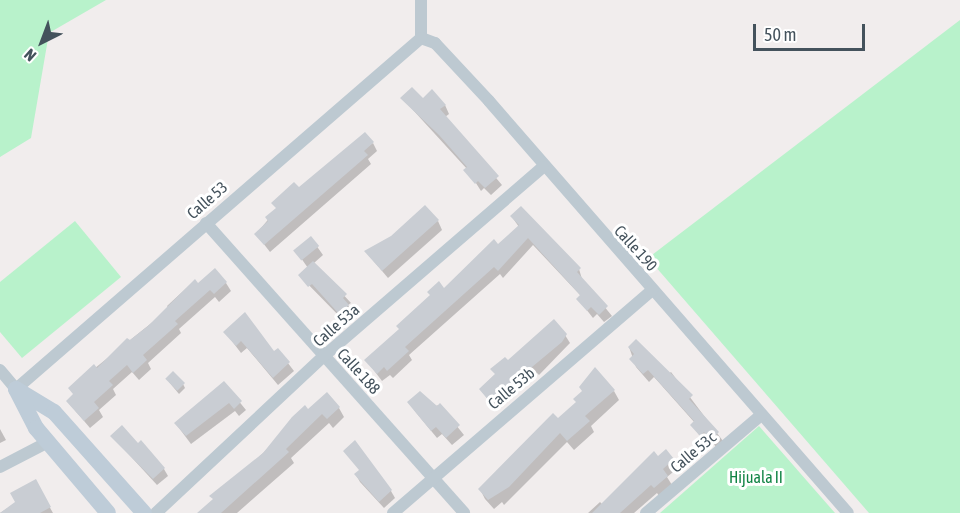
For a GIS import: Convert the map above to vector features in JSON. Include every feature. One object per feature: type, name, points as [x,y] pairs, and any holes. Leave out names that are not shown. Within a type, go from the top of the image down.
[{"type":"main road","points":[[16,388],[48,442],[108,513]]},
{"type":"main road","points":[[16,388],[54,412],[144,513]]},
{"type":"street","points":[[422,0],[422,38]]},
{"type":"street","name":"Calle 190","points":[[422,38],[435,43],[848,513]]},
{"type":"street","name":"Calle 53","points":[[16,388],[422,38]]},
{"type":"street","name":"Calle 53a","points":[[156,513],[324,356],[543,167]]},
{"type":"street","name":"Calle 188","points":[[206,222],[464,513]]},
{"type":"street","name":"Calle 53b","points":[[393,513],[431,476],[652,290]]},
{"type":"street","points":[[0,370],[16,388]]},
{"type":"street","name":"Calle 53c","points":[[646,513],[761,415]]},
{"type":"street","points":[[0,467],[48,442]]},
{"type":"green space","points":[[0,0],[106,0],[49,33],[31,138],[0,157]]},
{"type":"green space","points":[[960,20],[960,513],[869,513],[648,258]]},
{"type":"green space","points":[[75,221],[121,277],[22,358],[0,332],[0,282]]},
{"type":"green space","name":"Hijuala II","points":[[759,426],[835,513],[660,513]]},
{"type":"building","points":[[412,87],[423,98],[432,89],[446,105],[440,109],[499,176],[485,188],[478,181],[475,184],[463,170],[467,167],[439,135],[400,98]]},
{"type":"building","points":[[365,132],[374,142],[364,151],[368,155],[264,245],[254,234],[268,221],[265,217],[276,208],[271,203],[294,182],[299,187]]},
{"type":"building","points":[[425,205],[439,220],[382,271],[364,251],[391,236]]},
{"type":"building","points":[[521,206],[581,268],[577,272],[608,306],[599,315],[591,307],[587,311],[576,299],[580,295],[528,238],[498,271],[494,267],[405,347],[409,351],[387,371],[384,367],[377,374],[364,360],[399,329],[396,326],[430,295],[427,292],[439,281],[444,288],[494,239],[498,244],[519,225],[510,216]]},
{"type":"building","points":[[311,236],[319,246],[301,261],[293,250]]},
{"type":"building","points":[[313,261],[347,294],[343,298],[349,305],[339,314],[312,284],[308,287],[298,275]]},
{"type":"building","points":[[215,268],[227,282],[214,294],[210,290],[175,321],[178,324],[143,355],[147,360],[133,373],[127,365],[109,381],[113,385],[94,402],[99,408],[84,421],[66,401],[73,394],[68,388],[94,364],[97,368],[127,338],[130,340],[148,326],[195,279],[198,283]]},
{"type":"building","points":[[245,312],[274,351],[278,348],[290,362],[273,378],[241,341],[236,346],[223,332]]},
{"type":"building","points":[[554,319],[567,334],[562,342],[490,402],[479,389],[495,374],[490,369],[505,357],[508,360]]},
{"type":"building","points":[[636,339],[693,395],[689,399],[719,432],[711,440],[704,432],[700,436],[690,425],[694,421],[648,370],[643,374],[629,359],[634,354],[628,347]]},
{"type":"building","points":[[595,367],[615,390],[585,416],[590,421],[567,441],[560,433],[509,487],[488,500],[478,489],[553,413],[558,418],[576,402],[573,399],[582,391],[579,387]]},
{"type":"building","points":[[173,371],[185,383],[177,391],[165,379]]},
{"type":"building","points":[[224,381],[242,401],[234,409],[229,403],[186,436],[174,423]]},
{"type":"building","points":[[420,391],[437,406],[440,403],[460,425],[446,438],[436,427],[431,431],[407,402]]},
{"type":"building","points":[[327,392],[340,407],[327,419],[322,414],[286,449],[289,452],[221,513],[197,513],[213,499],[209,496],[263,453],[292,417],[305,405],[308,409]]},
{"type":"building","points":[[122,425],[138,443],[141,440],[165,468],[153,479],[110,436]]},
{"type":"building","points":[[355,440],[392,490],[379,502],[354,474],[359,470],[343,451]]},
{"type":"building","points":[[666,449],[674,459],[663,469],[668,476],[654,488],[651,485],[620,513],[592,513],[654,451],[658,456]]},
{"type":"building","points":[[36,479],[51,507],[40,513],[0,513],[15,502],[10,493]]}]
